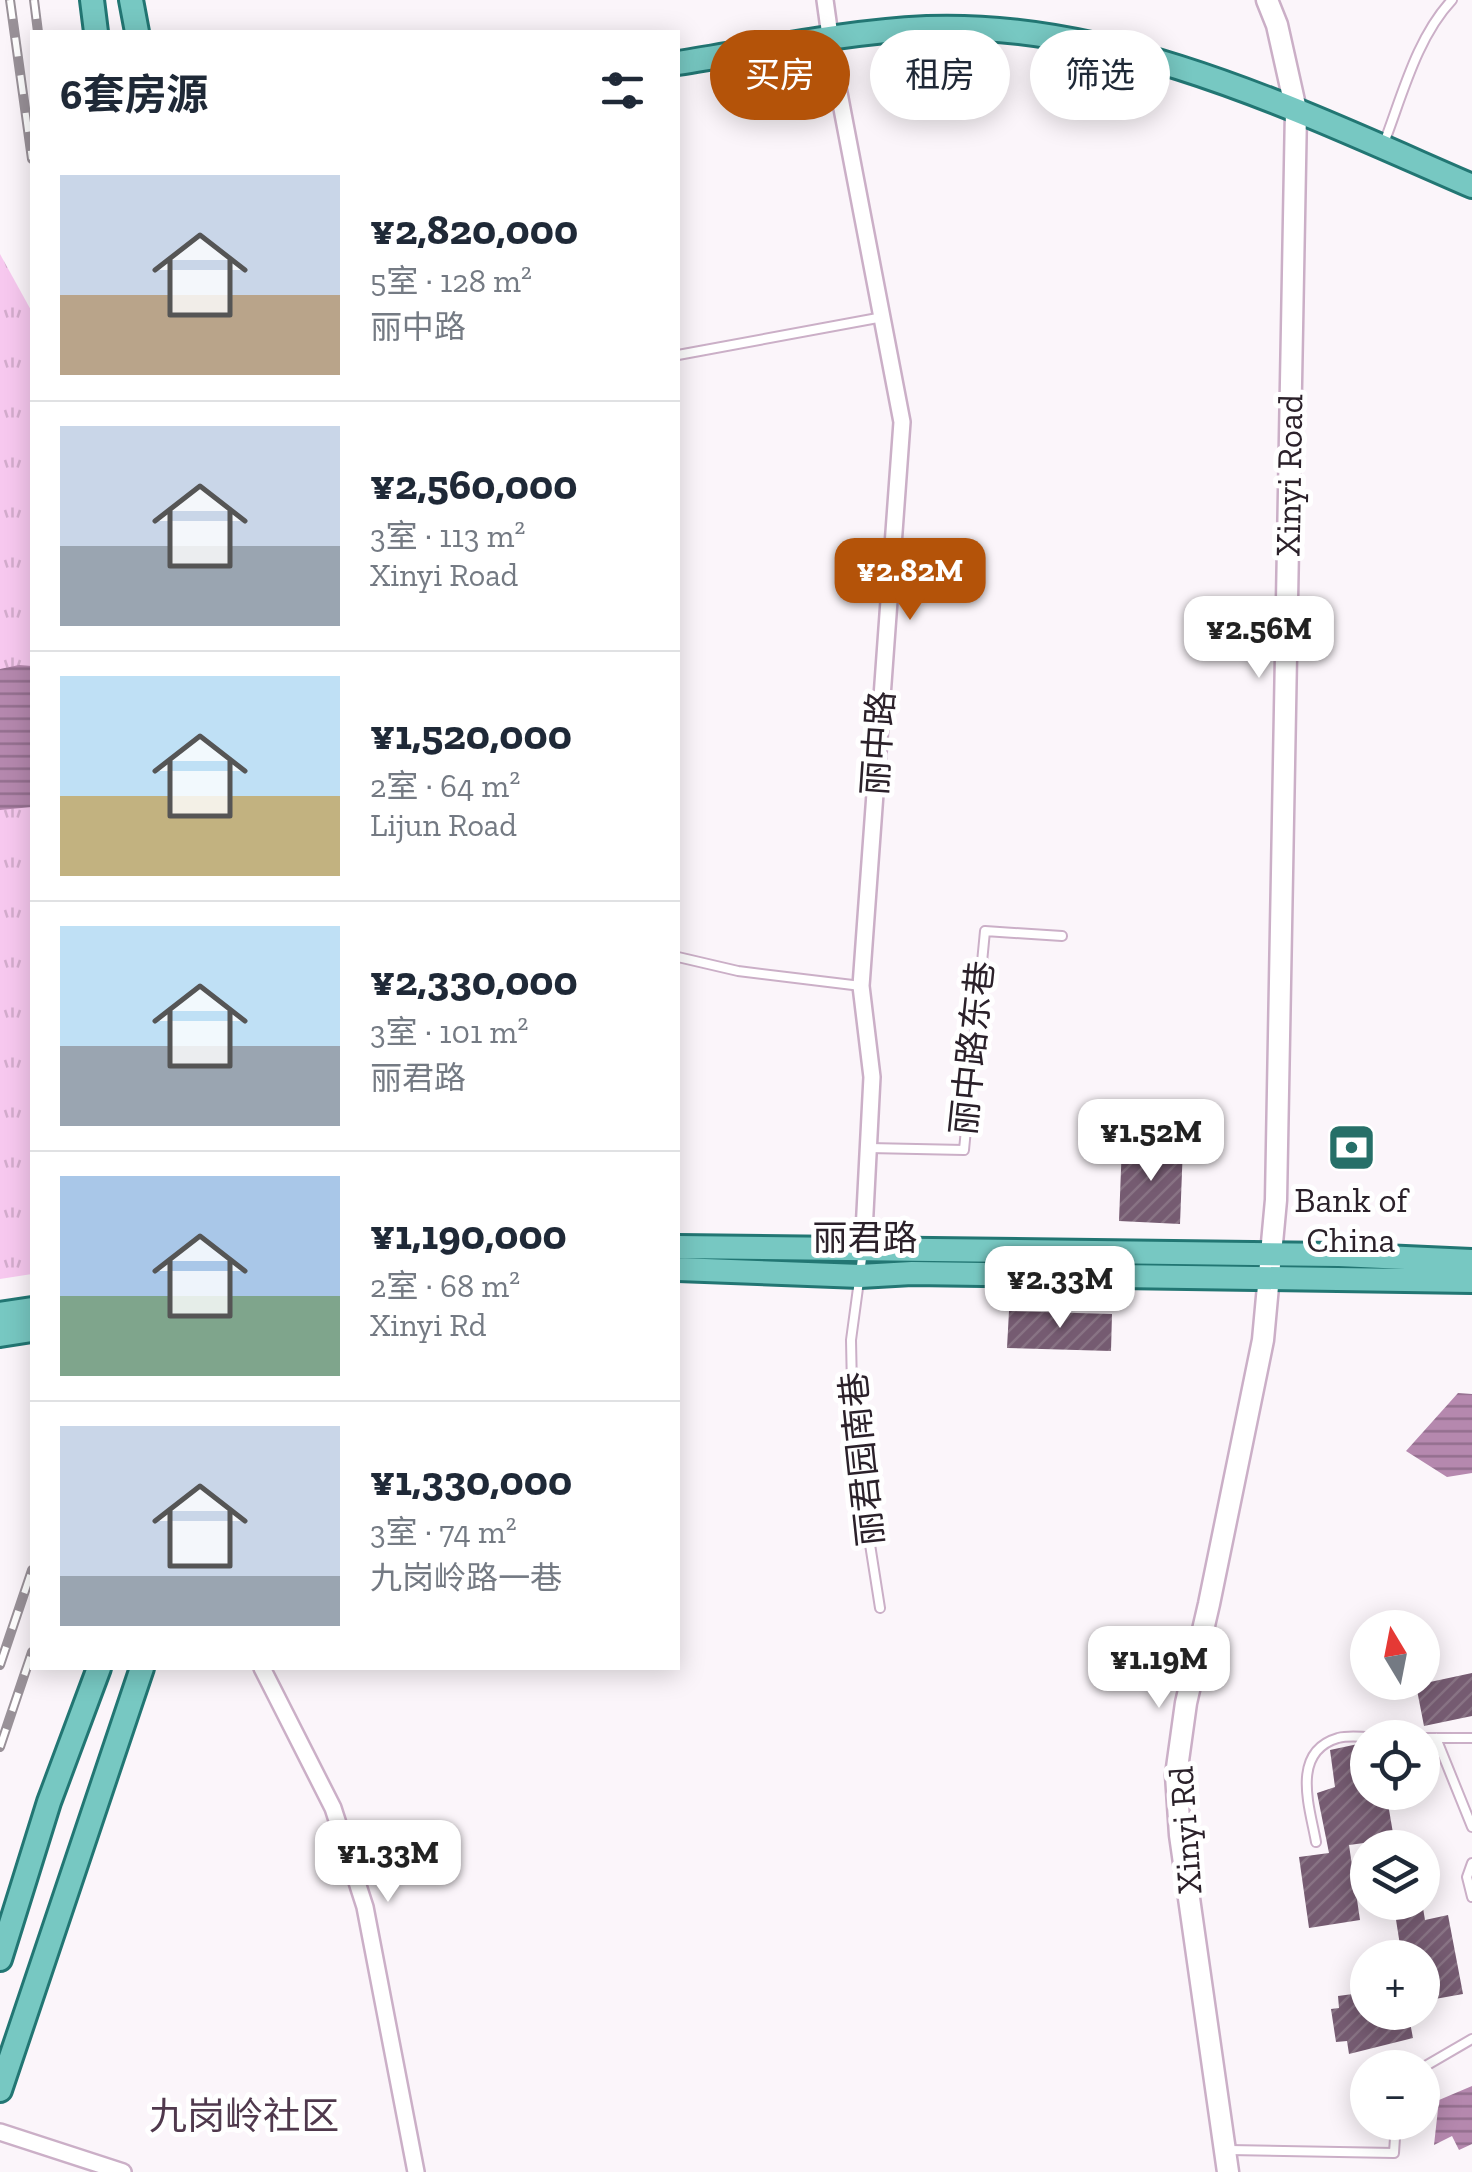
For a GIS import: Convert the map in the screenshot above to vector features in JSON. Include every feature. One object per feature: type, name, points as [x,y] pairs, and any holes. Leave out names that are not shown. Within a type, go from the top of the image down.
[{"type":"main road","points":[[92,0],[96,30]]},
{"type":"main road","points":[[131,0],[137,30]]},
{"type":"main road","points":[[850,37],[930,28],[1040,37],[1156,58],[1296,110],[1472,186]]},
{"type":"main road","points":[[680,62],[710,57]]},
{"type":"main road","points":[[680,1247],[1271,1266],[1472,1262]]},
{"type":"main road","name":"丽君路","points":[[680,1269],[860,1276],[1271,1266],[1472,1281]]},
{"type":"main road","points":[[0,1314],[30,1309]]},
{"type":"main road","points":[[0,1334],[30,1330]]},
{"type":"main road","points":[[0,1959],[49,1802],[98,1670]]},
{"type":"main road","points":[[0,2090],[141,1670]]},
{"type":"street","name":"丽中路","points":[[825,0],[829,30]]},
{"type":"street","name":"Xinyi Road","points":[[1267,0],[1278,25],[1296,110],[1276,1200],[1271,1266]]},
{"type":"street","name":"丽中路","points":[[846,120],[902,422],[860,986],[872,1077],[863,1251]]},
{"type":"street","name":"Xinyi Rd","points":[[1228,2172],[1180,1835],[1176,1775],[1186,1704],[1262,1340],[1271,1266]]},
{"type":"street","points":[[263,1670],[333,1808],[365,1907],[416,2172]]},
{"type":"street","points":[[0,2132],[124,2172]]},
{"type":"lane","points":[[1382,147],[1420,50],[1452,0]]},
{"type":"lane","points":[[680,354],[884,317]]},
{"type":"lane","name":"丽中路东巷","points":[[869,1148],[964,1150],[985,931],[1062,936]]},
{"type":"lane","points":[[680,957],[738,971],[860,986]]},
{"type":"lane","name":"丽君园南巷","points":[[863,1251],[852,1340],[852,1436],[880,1608]]},
{"type":"lane","points":[[1316,1842],[1306,1772],[1311,1760],[1336,1738],[1350,1738]]},
{"type":"lane","points":[[1440,1738],[1472,1738]]},
{"type":"lane","points":[[1440,1748],[1472,1827]]},
{"type":"lane","points":[[1472,1863],[1466,1877],[1472,1897]]},
{"type":"lane","points":[[1440,2058],[1472,2039]]},
{"type":"lane","points":[[1226,2150],[1394,2152],[1395,2140]]},
{"type":"green space","points":[[0,254],[30,308],[30,1274],[0,1279]]},
{"type":"shaded area","points":[[30,666],[30,807],[0,810],[0,669]]},
{"type":"shaded area","points":[[1458,1393],[1472,1394],[1472,1473],[1447,1477],[1406,1451]]},
{"type":"shaded area","points":[[1472,2086],[1472,2144],[1459,2150],[1452,2136],[1434,2145],[1435,2140],[1440,2140],[1440,2100]]},
{"type":"building","points":[[1122,1144],[1183,1146],[1180,1224],[1119,1221]]},
{"type":"building","points":[[1009,1311],[1112,1314],[1111,1351],[1007,1348]]},
{"type":"building","points":[[1472,1673],[1472,1716],[1440,1723],[1423,1720],[1419,1700],[1440,1700],[1440,1680]]},
{"type":"building","points":[[1350,1746],[1350,1810],[1389,1810],[1392,1830],[1350,1830],[1350,1920],[1360,1920],[1309,1928],[1299,1857],[1329,1853],[1317,1793],[1335,1787],[1330,1750]]},
{"type":"building","points":[[1448,1915],[1463,1994],[1440,1998],[1440,1940],[1399,1940],[1396,1920],[1440,1920]]},
{"type":"building","points":[[1350,1994],[1350,2030],[1411,2030],[1413,2038],[1350,2050],[1349,2054],[1347,2041],[1336,2042],[1331,2009],[1339,2008],[1338,1996]]},
{"type":"railway","points":[[10,0],[30,145]]},
{"type":"railway","points":[[34,0],[38,30]]},
{"type":"railway","points":[[0,1665],[30,1576]]},
{"type":"railway","points":[[0,1747],[30,1658]]},
{"type":"place","name":"Bank of China","points":[[1351,1148]]},
{"type":"district","name":"九岗岭社区","points":[[244,2116]]}]
